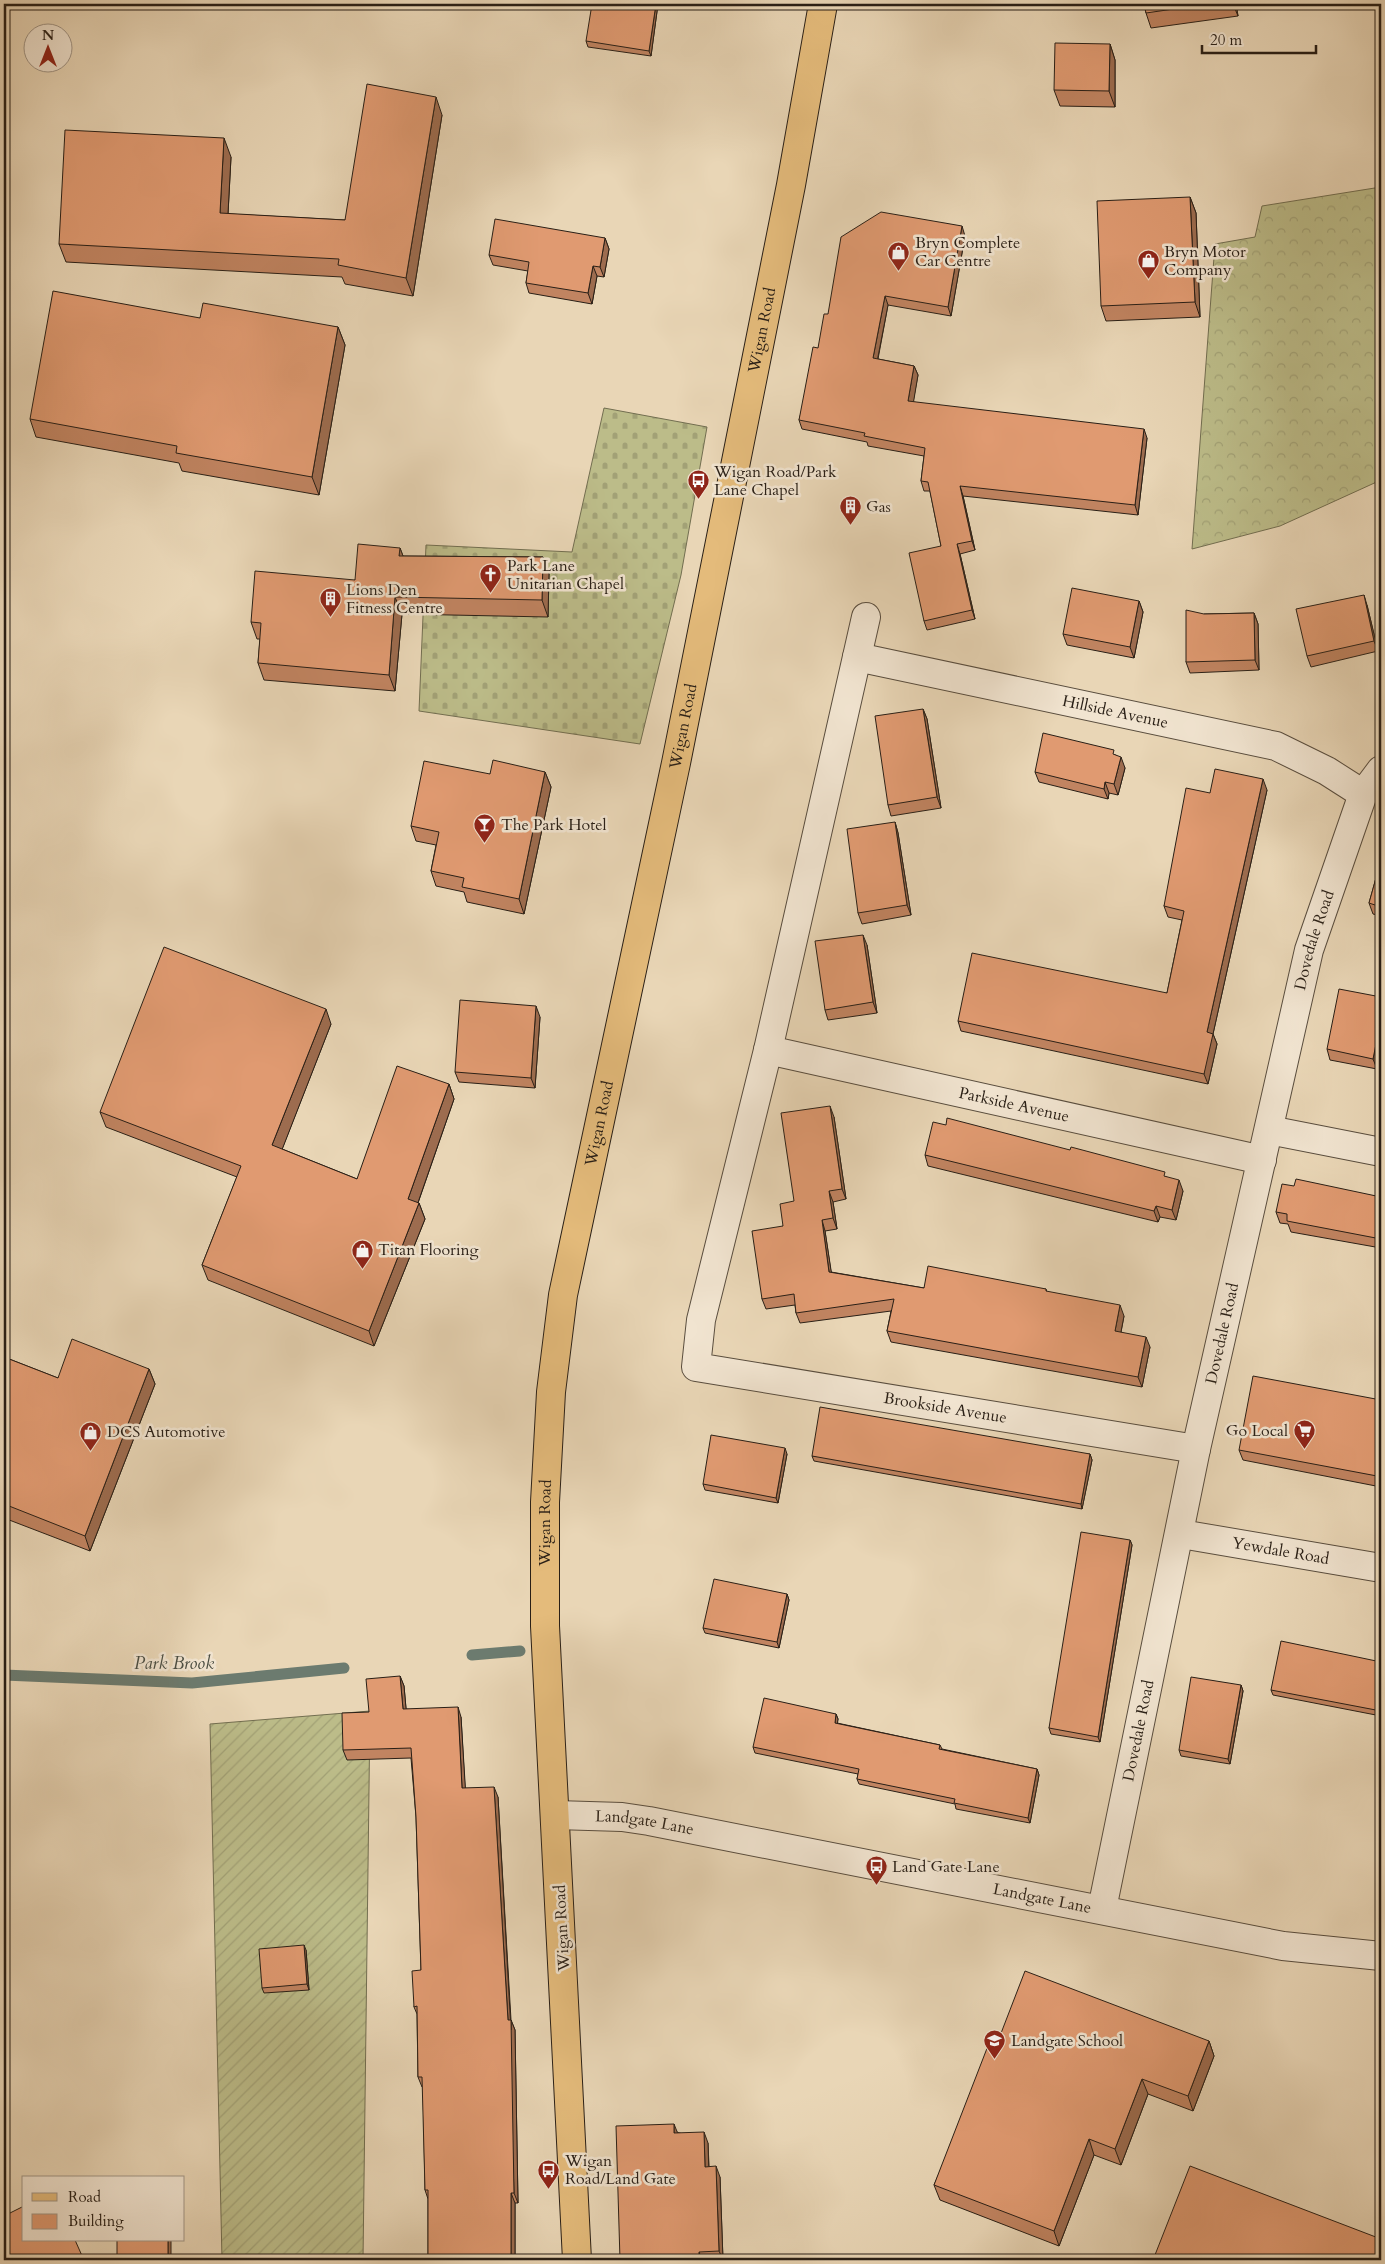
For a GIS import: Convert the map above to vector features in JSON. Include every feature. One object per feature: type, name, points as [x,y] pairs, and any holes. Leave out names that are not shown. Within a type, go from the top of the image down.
[{"type":"main road","name":"Wigan Road","points":[[577,2260],[545,1626],[545,1502],[551,1392],[563,1295],[676,763],[791,185],[823,4]]},
{"type":"street","points":[[768,1050],[866,617]]},
{"type":"street","name":"Hillside Avenue","points":[[857,657],[1276,746],[1319,766],[1363,794]]},
{"type":"street","name":"Dovedale Road","points":[[1102,1910],[1196,1449],[1270,1130],[1309,950],[1344,844],[1363,794],[1381,770]]},
{"type":"street","name":"Parkside Avenue","points":[[768,1050],[1262,1160]]},
{"type":"street","name":"Brookside Avenue","points":[[768,1050],[700,1320],[696,1367],[1196,1449]]},
{"type":"street","points":[[1270,1130],[1381,1152]]},
{"type":"street","name":"Yewdale Road","points":[[1180,1534],[1381,1568]]},
{"type":"street","name":"Landgate Lane","points":[[556,1816],[622,1817],[649,1821],[1283,1946],[1381,1956]]},
{"type":"green space","points":[[1381,187],[1381,480],[1280,526],[1192,549],[1215,244],[1255,237],[1262,206]]},
{"type":"green space","points":[[604,408],[707,427],[681,575],[640,744],[419,711],[426,545],[572,552]]},
{"type":"green space","points":[[370,1711],[363,2260],[222,2260],[210,1724]]},
{"type":"building","points":[[592,4],[656,4],[649,51],[586,41]]},
{"type":"building","points":[[1144,4],[1208,4],[1146,13]]},
{"type":"building","points":[[1055,43],[1110,44],[1109,91],[1054,90]]},
{"type":"building","points":[[367,84],[436,97],[406,278],[338,265],[339,259],[59,244],[65,130],[224,138],[220,213],[345,220]]},
{"type":"building","points":[[1190,197],[1195,302],[1101,306],[1097,201]]},
{"type":"building","points":[[881,212],[962,226],[948,307],[885,296],[873,358],[914,366],[908,401],[1144,429],[1135,505],[960,486],[972,541],[957,544],[972,610],[924,621],[909,553],[941,546],[928,482],[921,481],[925,448],[864,436],[865,433],[799,420],[813,347],[818,348],[824,314],[828,314],[841,237]]},
{"type":"building","points":[[495,219],[605,238],[600,267],[593,266],[588,293],[526,283],[529,262],[489,255]]},
{"type":"building","points":[[53,291],[200,318],[203,303],[338,327],[312,477],[176,453],[177,446],[30,419]]},
{"type":"building","points":[[358,544],[400,548],[399,556],[543,557],[542,600],[395,597],[389,675],[258,663],[261,623],[251,622],[255,571],[355,580]]},
{"type":"building","points":[[1072,588],[1139,601],[1130,647],[1063,634]]},
{"type":"building","points":[[1364,595],[1374,641],[1307,656],[1296,609]]},
{"type":"building","points":[[1186,610],[1204,614],[1254,613],[1255,660],[1186,662]]},
{"type":"building","points":[[923,709],[937,797],[888,805],[875,716]]},
{"type":"building","points":[[1043,733],[1114,750],[1113,754],[1121,757],[1114,784],[1105,782],[1104,789],[1035,772]]},
{"type":"building","name":"The Park Hotel","points":[[493,760],[545,772],[519,899],[462,887],[464,878],[431,871],[439,832],[411,826],[424,761],[490,774]]},
{"type":"building","points":[[1215,769],[1263,779],[1207,1032],[1213,1034],[1204,1074],[958,1021],[972,953],[1167,993],[1184,911],[1164,906],[1186,788],[1210,793]]},
{"type":"building","points":[[895,822],[907,905],[858,913],[847,829]]},
{"type":"building","points":[[1381,860],[1381,907],[1369,903]]},
{"type":"building","points":[[863,935],[873,1002],[825,1010],[815,941]]},
{"type":"building","points":[[164,947],[326,1009],[272,1145],[357,1179],[397,1066],[449,1084],[408,1199],[419,1203],[369,1331],[202,1265],[241,1166],[100,1112]]},
{"type":"building","points":[[1339,989],[1381,997],[1381,1019],[1373,1059],[1327,1049]]},
{"type":"building","points":[[460,1000],[536,1006],[531,1078],[455,1072]]},
{"type":"building","points":[[830,1106],[842,1189],[829,1191],[833,1218],[822,1220],[829,1272],[924,1288],[928,1266],[1120,1305],[1115,1331],[1146,1337],[1138,1377],[887,1331],[894,1299],[796,1313],[794,1294],[762,1299],[752,1231],[783,1226],[780,1204],[794,1201],[781,1113]]},
{"type":"building","points":[[947,1118],[1070,1150],[1071,1147],[1165,1172],[1164,1176],[1179,1180],[1172,1210],[1156,1206],[1154,1211],[925,1155],[933,1122],[946,1125]]},
{"type":"building","points":[[1296,1179],[1381,1197],[1381,1239],[1287,1221],[1287,1214],[1276,1212],[1282,1184],[1294,1186]]},
{"type":"building","points":[[72,1339],[149,1369],[85,1536],[4,1504],[4,1357],[58,1378]]},
{"type":"building","points":[[1253,1376],[1381,1400],[1381,1475],[1377,1474],[1377,1476],[1239,1450]]},
{"type":"building","points":[[820,1407],[1090,1454],[1081,1504],[812,1456]]},
{"type":"building","points":[[711,1435],[785,1448],[776,1498],[703,1484]]},
{"type":"building","points":[[1081,1532],[1130,1540],[1098,1737],[1049,1728]]},
{"type":"building","points":[[714,1579],[787,1594],[777,1642],[703,1628]]},
{"type":"building","points":[[1281,1641],[1381,1662],[1381,1711],[1271,1690]]},
{"type":"building","points":[[400,1676],[403,1709],[458,1707],[462,1788],[494,1787],[508,2020],[511,2020],[514,2193],[511,2193],[511,2260],[428,2260],[428,2190],[425,2190],[422,2077],[418,2077],[417,2006],[414,2007],[412,1971],[421,1970],[416,1817],[411,1748],[343,1750],[342,1713],[369,1712],[366,1679]]},
{"type":"building","points":[[1191,1677],[1241,1685],[1228,1759],[1179,1750]]},
{"type":"building","points":[[764,1698],[836,1714],[835,1723],[940,1745],[939,1749],[1037,1769],[1028,1818],[954,1803],[955,1799],[857,1779],[859,1769],[753,1747]]},
{"type":"building","points":[[304,1945],[307,1984],[262,1988],[259,1949]]},
{"type":"building","points":[[1025,1971],[1209,2041],[1188,2096],[1142,2079],[1115,2149],[1089,2139],[1054,2231],[934,2185],[991,2038],[998,2041]]},
{"type":"building","points":[[674,2124],[674,2133],[704,2132],[705,2167],[716,2166],[719,2251],[699,2252],[699,2260],[620,2260],[616,2126]]},
{"type":"building","points":[[1190,2166],[1381,2239],[1381,2260],[1153,2260]]},
{"type":"building","points":[[22,2207],[22,2242],[76,2242],[83,2258],[78,2260],[4,2260],[4,2216]]},
{"type":"building","points":[[117,2242],[168,2242],[168,2260],[117,2260]]},
{"type":"waterway","name":"Park Brook","points":[[472,1655],[520,1651]]},
{"type":"waterway","name":"Park Brook","points":[[4,1675],[192,1683],[344,1668]]},
{"type":"place","name":"Bryn Complete Car Centre","points":[[899,271]]},
{"type":"place","name":"Bryn Motor Company","points":[[1148,280]]},
{"type":"place","name":"Wigan Road/Park Lane Chapel","points":[[698,500]]},
{"type":"place","name":"Gas","points":[[850,526]]},
{"type":"place","name":"Park Lane Unitarian Chapel","points":[[491,594]]},
{"type":"place","name":"Lions Den Fitness Centre","points":[[330,618]]},
{"type":"place","name":"The Park Hotel","points":[[485,844]]},
{"type":"place","name":"Titan Flooring","points":[[362,1269]]},
{"type":"place","name":"Go Local","points":[[1304,1450]]},
{"type":"place","name":"DCS Automotive","points":[[91,1451]]},
{"type":"place","name":"Land Gate Lane","points":[[876,1886]]},
{"type":"place","name":"Landgate School","points":[[995,2060]]},
{"type":"place","name":"Wigan Road/Land Gate","points":[[549,2189]]}]
